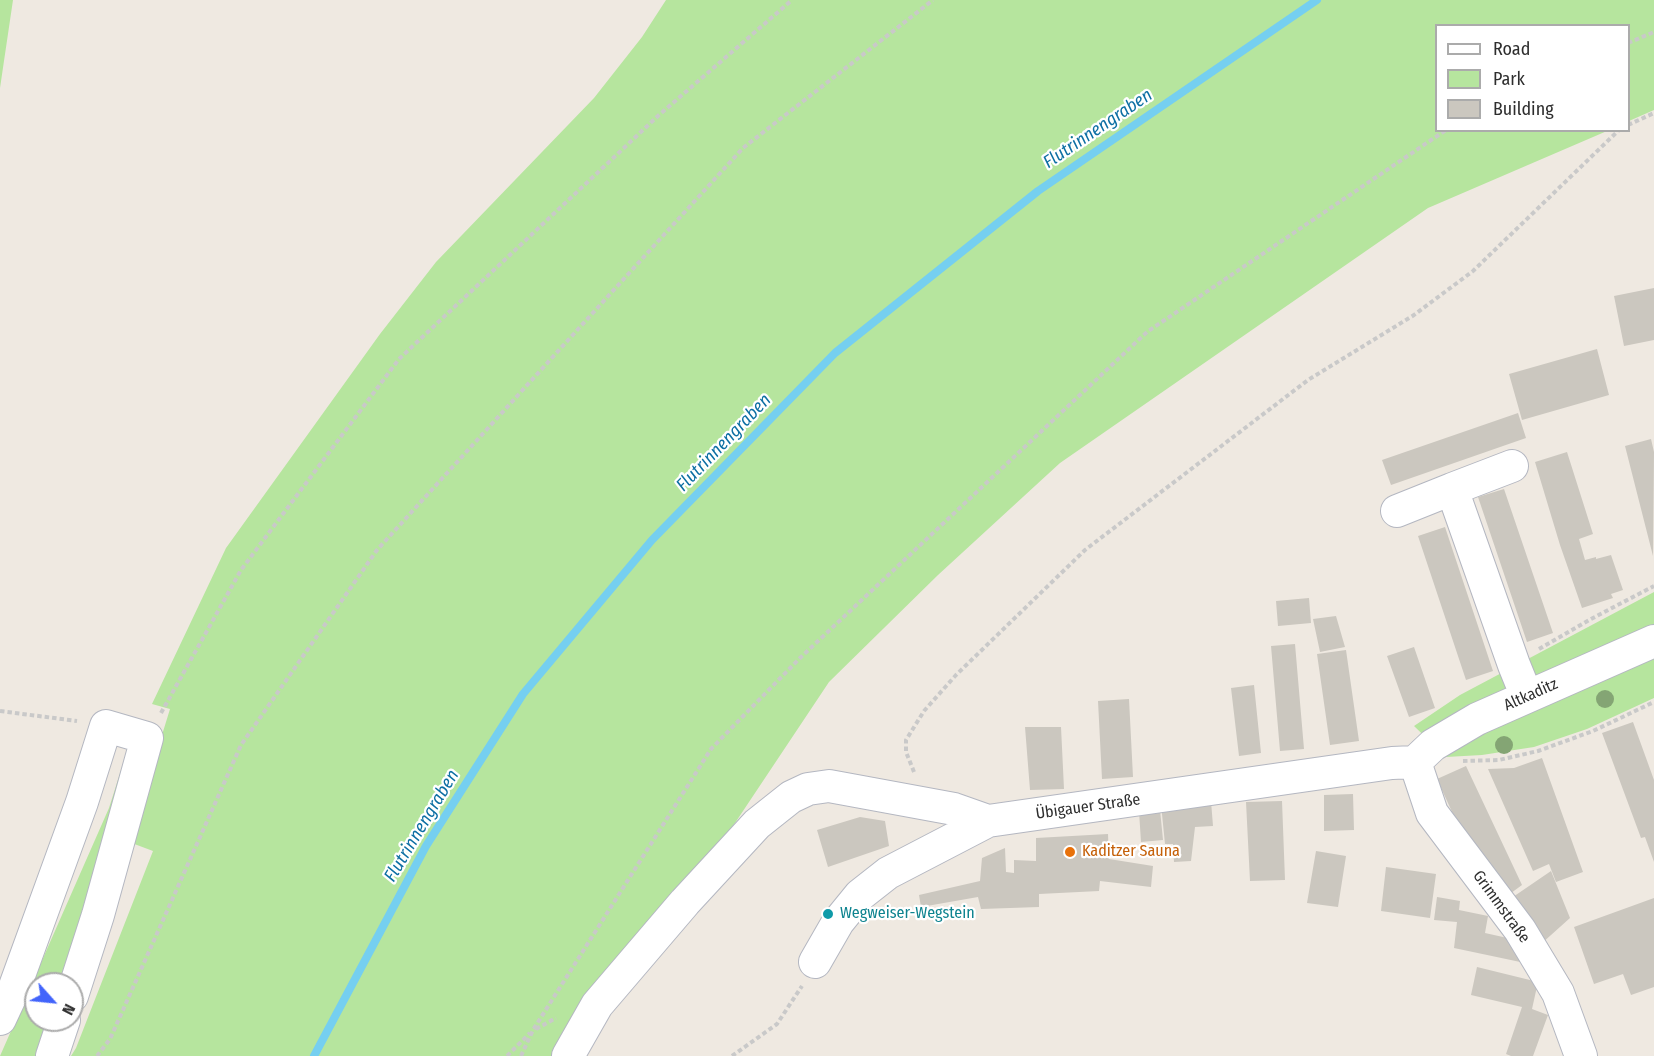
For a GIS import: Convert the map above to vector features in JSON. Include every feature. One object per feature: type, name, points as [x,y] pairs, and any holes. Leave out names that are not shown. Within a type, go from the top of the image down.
[{"type":"street","points":[[1397,511],[1512,466]]},
{"type":"street","points":[[1452,489],[1527,697]]},
{"type":"street","name":"Altkaditz","points":[[1420,758],[1433,745],[1477,719],[1654,641]]},
{"type":"street","points":[[0,1019],[14,989],[82,802],[106,726],[147,738],[98,915],[80,972]]},
{"type":"street","name":"Übigauer Straße","points":[[814,962],[838,922],[860,895],[888,873],[987,821],[1420,758]]},
{"type":"street","name":"Grimmstraße","points":[[1420,758],[1432,813],[1520,930],[1558,993],[1581,1056]]},
{"type":"street","points":[[568,1056],[597,1005],[685,902],[757,824],[791,796],[808,789],[829,786],[942,807],[987,821]]},
{"type":"street","points":[[52,1056],[60,1032]]},
{"type":"path","points":[[147,738],[241,570],[399,359],[659,115],[792,0]]},
{"type":"path","points":[[97,1056],[110,1039],[241,745],[377,550],[743,148],[933,0]]},
{"type":"path","points":[[1630,43],[1654,32]]},
{"type":"path","points":[[1630,125],[1654,113]]},
{"type":"path","points":[[521,1056],[533,1030],[711,750],[800,658],[1147,332],[1443,132]]},
{"type":"path","points":[[942,807],[912,768],[906,752],[906,740],[924,711],[956,675],[1085,550],[1308,380],[1414,315],[1473,271],[1617,132]]},
{"type":"path","points":[[1514,665],[1591,619],[1654,586]]},
{"type":"path","points":[[1420,758],[1449,762],[1499,760],[1547,748],[1593,731],[1654,702]]},
{"type":"path","points":[[0,711],[106,726]]},
{"type":"path","points":[[732,1056],[777,1024],[798,993],[814,962]]},
{"type":"path","points":[[507,1056],[533,1030],[574,1010],[597,1005]]},
{"type":"green space","points":[[0,0],[13,0],[0,88]]},
{"type":"green space","points":[[666,0],[1654,0],[1654,110],[1630,121],[1630,24],[1435,24],[1435,132],[1605,132],[1428,208],[1060,463],[938,575],[829,682],[595,1033],[584,1056],[71,1056],[84,1032],[153,851],[129,842],[170,709],[152,704],[226,548],[380,334],[436,262],[594,98],[642,37]]},
{"type":"green space","points":[[1654,592],[1654,698],[1587,729],[1534,747],[1482,755],[1446,757],[1414,726],[1460,695]]},
{"type":"green space","points":[[123,764],[134,768],[66,972],[37,972],[109,808]]},
{"type":"green space","points":[[24,1001],[24,1032],[46,1032],[38,1056],[0,1056]]},
{"type":"building","points":[[1654,288],[1654,340],[1624,346],[1614,296]]},
{"type":"building","points":[[1597,349],[1609,395],[1522,420],[1509,374]]},
{"type":"building","points":[[1518,413],[1526,438],[1391,485],[1382,460]]},
{"type":"building","points":[[1651,439],[1654,452],[1653,556],[1625,446]]},
{"type":"building","points":[[1567,452],[1593,534],[1579,539],[1585,560],[1611,555],[1623,590],[1611,594],[1613,598],[1582,608],[1535,462]]},
{"type":"building","points":[[1504,489],[1553,633],[1527,642],[1478,497]]},
{"type":"building","points":[[1445,527],[1493,671],[1466,680],[1418,536]]},
{"type":"building","points":[[1309,598],[1311,623],[1278,626],[1276,601]]},
{"type":"building","points":[[1336,616],[1345,647],[1320,652],[1313,619]]},
{"type":"building","points":[[1295,644],[1304,749],[1280,751],[1271,646]]},
{"type":"building","points":[[1414,647],[1435,708],[1409,717],[1387,656]]},
{"type":"building","points":[[1346,650],[1359,741],[1330,745],[1317,654]]},
{"type":"building","points":[[1254,685],[1261,753],[1239,756],[1231,688]]},
{"type":"building","points":[[1129,699],[1133,777],[1102,779],[1098,701]]},
{"type":"building","points":[[1633,722],[1654,780],[1654,862],[1645,837],[1641,838],[1602,733]]},
{"type":"building","points":[[1025,727],[1061,727],[1064,789],[1030,790]]},
{"type":"building","points":[[1542,758],[1583,872],[1556,882],[1549,864],[1533,871],[1488,769],[1514,768]]},
{"type":"building","points":[[1466,766],[1522,885],[1507,896],[1464,838],[1437,779]]},
{"type":"building","points":[[1353,794],[1354,830],[1324,831],[1324,795]]},
{"type":"building","points":[[1211,801],[1213,826],[1195,827],[1191,861],[1174,862],[1173,844],[1165,844],[1161,804]]},
{"type":"building","points":[[1282,801],[1285,880],[1250,881],[1246,802]]},
{"type":"building","points":[[1160,810],[1163,840],[1141,842],[1139,811]]},
{"type":"building","points":[[860,817],[885,821],[889,846],[828,867],[817,830]]},
{"type":"building","points":[[1108,834],[1109,859],[1153,866],[1151,887],[1100,881],[1099,891],[1039,894],[1039,907],[981,909],[978,897],[921,907],[919,895],[980,881],[982,858],[1005,848],[1006,872],[1014,873],[1014,860],[1036,861],[1036,838]]},
{"type":"building","points":[[1316,851],[1346,856],[1338,907],[1307,903]]},
{"type":"building","points":[[1386,867],[1436,874],[1430,918],[1381,911]]},
{"type":"building","points":[[1551,871],[1570,918],[1541,944],[1510,899]]},
{"type":"building","points":[[1437,897],[1460,901],[1459,910],[1488,916],[1485,933],[1512,939],[1525,963],[1454,948],[1457,922],[1434,920]]},
{"type":"building","points":[[1654,898],[1654,987],[1631,995],[1623,974],[1594,984],[1574,927]]},
{"type":"building","points":[[1477,967],[1538,982],[1532,1009],[1548,1015],[1533,1056],[1506,1054],[1522,1007],[1471,995]]},
{"type":"waterway","name":"Flutrinnengraben","points":[[314,1056],[426,846],[523,694],[652,540],[835,353],[1038,191],[1317,0]]},
{"type":"place","name":"Kaditzer Sauna","points":[[1070,852]]},
{"type":"place","name":"Wegweiser-Wegstein","points":[[828,914]]}]
